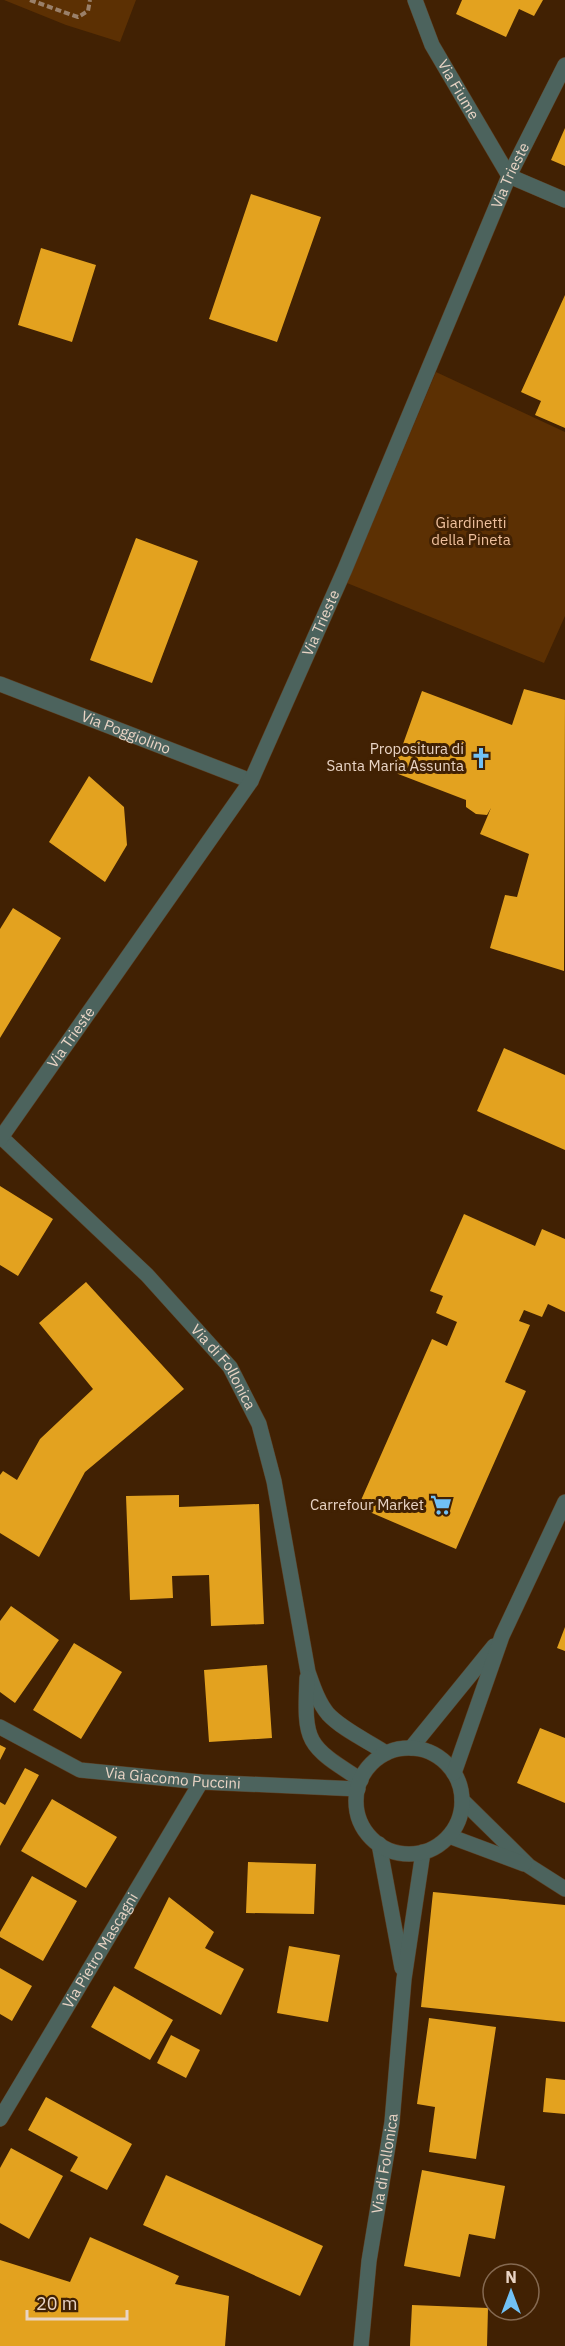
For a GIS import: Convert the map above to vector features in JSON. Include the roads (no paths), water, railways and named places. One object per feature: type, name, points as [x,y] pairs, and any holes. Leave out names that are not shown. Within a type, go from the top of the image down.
[{"type":"street","name":"Via Fiume","points":[[415,0],[432,45],[509,176]]},
{"type":"street","name":"Via Trieste","points":[[1,1138],[251,781],[345,569],[509,176],[565,65]]},
{"type":"street","points":[[509,176],[565,200]]},
{"type":"street","name":"Via Poggiolino","points":[[0,684],[251,781]]},
{"type":"street","name":"Via di Follonica","points":[[1,1138],[147,1275],[230,1367],[259,1424],[274,1481],[308,1672],[315,1692],[327,1713],[386,1753]]},
{"type":"street","points":[[454,1773],[502,1636],[565,1502]]},
{"type":"street","points":[[411,1748],[502,1636]]},
{"type":"street","name":"Via di Follonica","points":[[308,1672],[305,1715],[309,1735],[322,1755],[359,1785]]},
{"type":"street","name":"Via Giacomo Puccini","points":[[0,1727],[80,1770],[201,1782],[359,1785]]},
{"type":"street","points":[[411,1748],[424,1750],[446,1762],[454,1773],[461,1790],[462,1800],[459,1819],[449,1836],[433,1848],[423,1852],[404,1854],[379,1844],[366,1832],[359,1816],[356,1798],[359,1785],[371,1765],[386,1753],[411,1748]]},
{"type":"street","name":"Via Pietro Mascagni","points":[[0,2119],[201,1782]]},
{"type":"street","points":[[462,1800],[529,1866],[565,1889]]},
{"type":"street","points":[[449,1836],[529,1866]]},
{"type":"street","name":"Via di Follonica","points":[[379,1844],[404,1979]]},
{"type":"street","name":"Via di Follonica","points":[[362,2346],[369,2261],[392,2122],[404,1979],[423,1852]]},
{"type":"place","name":"Propositura di Santa Maria Assunta","points":[[481,758]]},
{"type":"place","name":"Carrefour Market","points":[[441,1505]]},
{"type":"park label","name":"Giardinetti della Pineta","points":[[471,532]]}]
